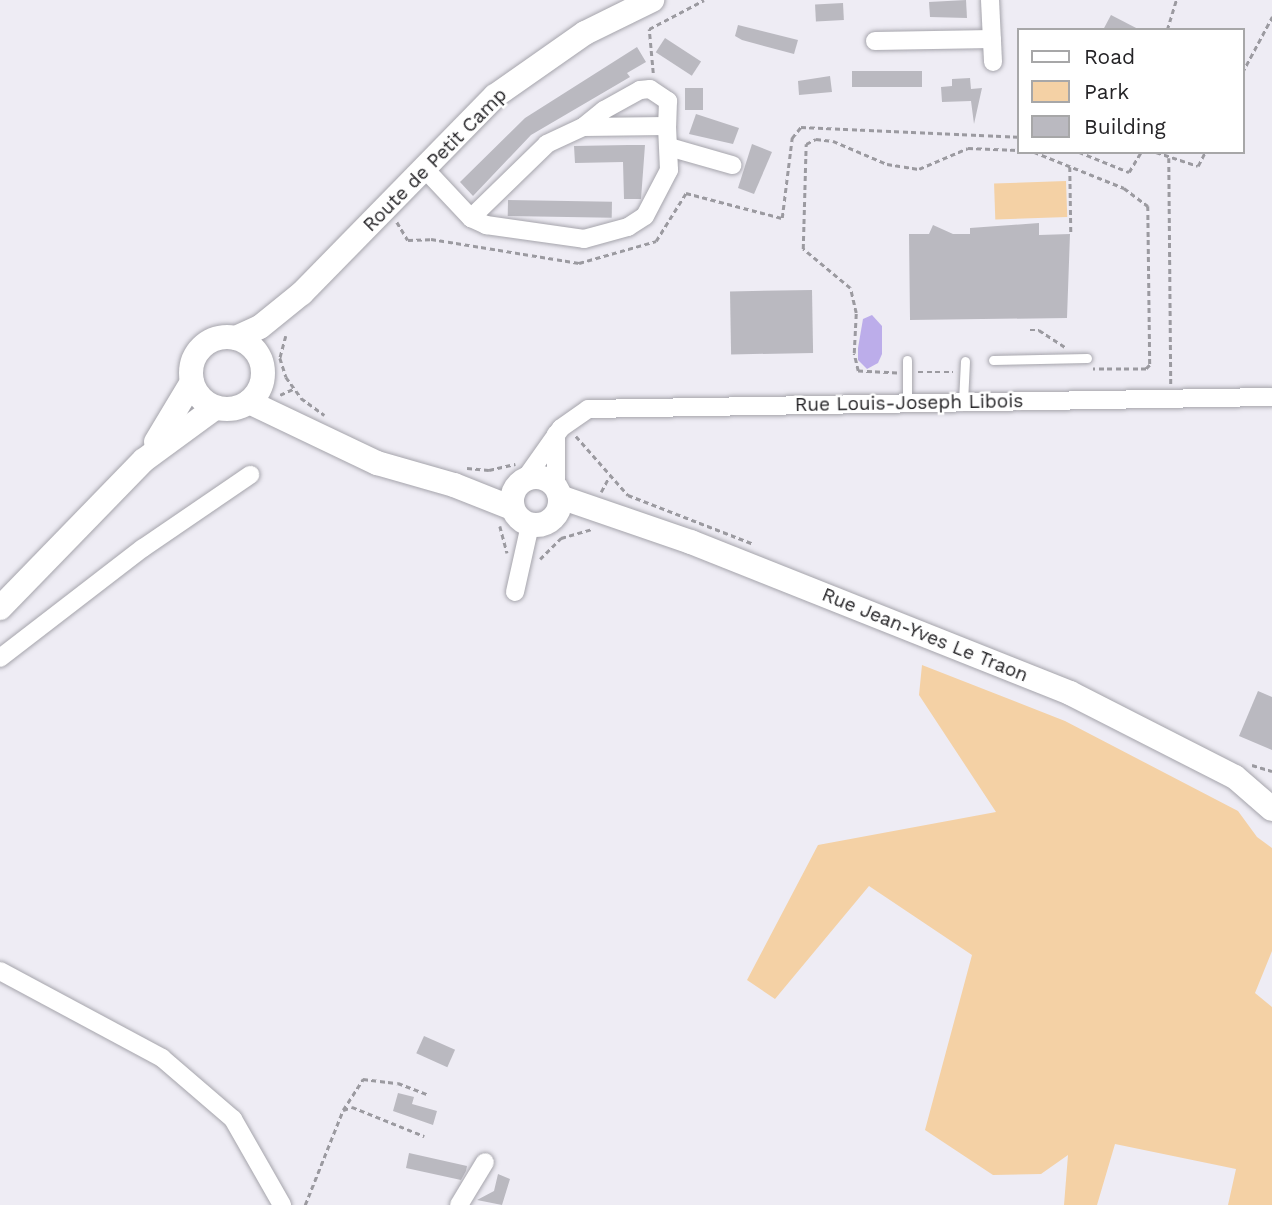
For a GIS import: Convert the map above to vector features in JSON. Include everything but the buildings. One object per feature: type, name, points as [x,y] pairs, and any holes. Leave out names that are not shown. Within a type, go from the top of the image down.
[{"type":"main road","name":"Route de Petit Camp","points":[[236,338],[260,327],[303,293],[495,96],[541,61],[652,0]]},
{"type":"main road","name":"Route de Petit Camp","points":[[261,370],[303,293]]},
{"type":"main road","points":[[215,408],[197,393],[191,370],[200,349],[220,338],[236,338],[247,343],[261,370],[308,430]]},
{"type":"main road","points":[[0,608],[144,460],[215,408],[238,408],[248,402],[261,370]]},
{"type":"main road","points":[[144,460],[192,382]]},
{"type":"main road","points":[[248,402],[377,463],[454,485],[518,491],[545,479],[557,501],[595,514]]},
{"type":"main road","points":[[518,491],[530,525],[557,501]]},
{"type":"main road","name":"Rue Jean-Yves Le Traon","points":[[595,514],[629,520],[1070,693],[1235,777],[1272,809]]},
{"type":"main road","points":[[1235,777],[1272,789]]},
{"type":"street","points":[[990,0],[993,62]]},
{"type":"street","points":[[875,41],[992,38]]},
{"type":"street","points":[[424,168],[471,218],[486,225],[584,239],[628,228],[645,216],[663,185],[669,147],[667,101],[657,90],[640,90],[583,127],[547,144],[471,218]]},
{"type":"street","points":[[583,127],[667,126]]},
{"type":"street","points":[[669,147],[733,165]]},
{"type":"street","name":"Rue Louis-Joseph Libois","points":[[518,491],[556,434],[576,414],[589,409],[1272,397]]},
{"type":"street","points":[[556,434],[557,501]]},
{"type":"street","points":[[0,658],[144,548],[250,475]]},
{"type":"street","points":[[515,592],[530,525]]},
{"type":"street","points":[[0,971],[66,1003],[172,1067],[233,1119],[282,1205]]},
{"type":"street","points":[[458,1205],[485,1162]]},
{"type":"lane","points":[[993,360],[1087,358]]},
{"type":"lane","points":[[906,403],[907,360]]},
{"type":"lane","points":[[963,402],[965,361]]},
{"type":"path","points":[[657,90],[649,29],[704,0]]},
{"type":"path","points":[[1168,28],[1176,0]]},
{"type":"path","points":[[1244,69],[1272,18]]},
{"type":"path","points":[[394,216],[408,240],[431,239],[579,263],[656,241],[687,193],[782,218],[792,138],[801,127],[1016,137]]},
{"type":"path","points":[[964,371],[858,371],[854,353],[856,313],[850,288],[803,249],[806,144],[833,141],[887,164],[919,169],[968,148],[1016,150]]},
{"type":"path","points":[[1039,154],[1124,188],[1148,206],[1150,365],[1146,369],[1087,369]]},
{"type":"path","points":[[1084,154],[1129,172],[1140,154]]},
{"type":"path","points":[[1160,154],[1198,166],[1204,154]]},
{"type":"path","points":[[1169,158],[1171,398]]},
{"type":"path","points":[[1070,167],[1071,232]]},
{"type":"path","points":[[1030,330],[1039,330],[1067,345],[1067,359]]},
{"type":"path","points":[[522,564],[535,563],[561,538],[592,530],[595,514],[610,477]]},
{"type":"path","points":[[305,1205],[343,1110],[363,1079],[398,1083],[427,1094]]},
{"type":"path","points":[[343,1110],[352,1107],[424,1136]]},
{"type":"green space","points":[[1066,181],[1067,217],[995,219],[994,184]]},
{"type":"green space","points":[[922,665],[1065,721],[1238,811],[1257,837],[1272,848],[1272,951],[1255,993],[1272,1007],[1272,1205],[1228,1205],[1236,1169],[1115,1144],[1097,1205],[1064,1205],[1068,1155],[1041,1174],[993,1175],[925,1130],[972,955],[869,886],[775,999],[747,980],[818,845],[996,812],[919,695]]},
{"type":"shaded area","points":[[872,315],[882,326],[882,354],[878,363],[867,369],[858,360],[858,348],[863,319]]}]
